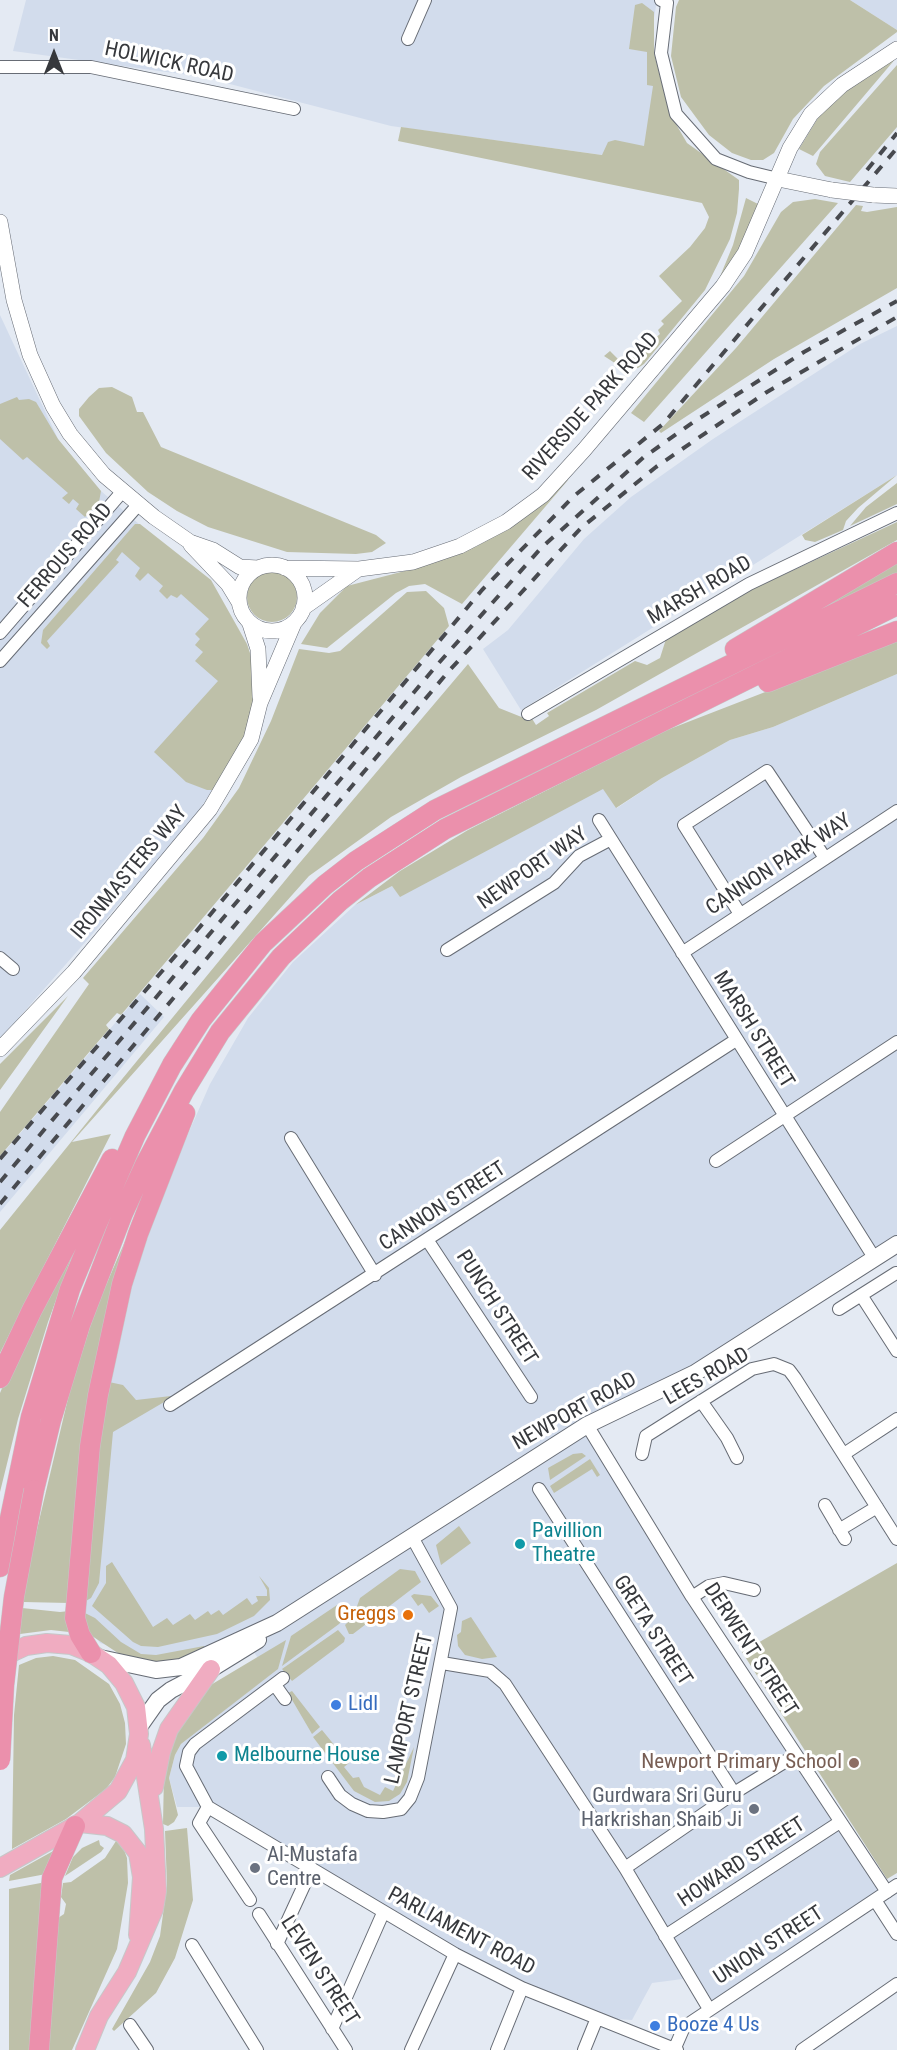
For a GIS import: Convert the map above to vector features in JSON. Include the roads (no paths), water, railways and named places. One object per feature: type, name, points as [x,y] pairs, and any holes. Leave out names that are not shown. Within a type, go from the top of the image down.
[{"type":"highway","points":[[624,715],[897,552]]},
{"type":"highway","points":[[0,1760],[4,1685],[31,1417],[70,1289],[135,1136],[172,1065],[201,1020],[263,944],[300,908],[348,867],[435,810],[624,715],[897,583]]},
{"type":"highway","points":[[0,1567],[80,1325],[123,1213],[184,1091],[220,1032],[250,992],[281,957],[323,916],[406,852],[445,829],[897,605]]},
{"type":"highway","points":[[634,735],[897,631]]},
{"type":"highway","points":[[95,1656],[77,1627],[76,1609],[90,1446],[122,1284],[156,1185],[186,1112],[250,992]]},
{"type":"highway","points":[[0,1378],[32,1310],[146,1096],[172,1065]]},
{"type":"highway","points":[[39,2050],[52,1878],[65,1844],[78,1824]]},
{"type":"main road","name":"NEWPORT ROAD","points":[[95,1656],[156,1670],[181,1667],[277,1623],[587,1425],[705,1367],[897,1244]]},
{"type":"main road","name":"NEWPORT ROAD","points":[[139,1730],[158,1700],[171,1690],[257,1642],[277,1623]]},
{"type":"main road","points":[[0,1658],[26,1646],[47,1643],[71,1645],[95,1656],[124,1683],[136,1707],[152,1801],[157,1891],[154,1910],[136,1954],[99,2016],[85,2050]]},
{"type":"main road","points":[[152,1801],[156,1770],[170,1729],[212,1669]]},
{"type":"main road","points":[[0,1868],[78,1824],[118,1791],[135,1760],[139,1730]]},
{"type":"main road","points":[[78,1824],[107,1826],[123,1834],[138,1853],[142,1878],[136,1954]]},
{"type":"street","points":[[408,39],[425,0]]},
{"type":"street","points":[[666,1],[661,53],[676,114],[716,159],[748,172],[778,179],[832,190],[897,196]]},
{"type":"street","name":"RIVERSIDE PARK ROAD","points":[[285,568],[359,569],[413,562],[460,546],[506,522],[543,495],[723,286],[758,227],[789,148],[811,114],[842,85],[897,49]]},
{"type":"street","name":"HOLWICK ROAD","points":[[0,67],[91,67],[294,109]]},
{"type":"street","points":[[0,222],[14,300],[39,380],[70,435],[87,457],[122,492],[190,542],[228,584],[250,624],[258,649],[260,703]]},
{"type":"street","name":"FERROUS ROAD","points":[[0,633],[122,492]]},
{"type":"street","name":"FERROUS ROAD","points":[[0,661],[138,505]]},
{"type":"street","name":"MARSH ROAD","points":[[528,714],[749,584],[897,513]]},
{"type":"street","points":[[190,542],[213,550],[240,567],[285,568],[300,582],[305,595],[303,608],[294,622],[260,703]]},
{"type":"street","points":[[239,602],[241,586],[251,572],[258,568]]},
{"type":"street","name":"RIVERSIDE PARK ROAD","points":[[303,608],[338,581],[359,569]]},
{"type":"street","points":[[250,624],[258,629],[277,631],[294,622]]},
{"type":"street","name":"IRONMASTERS WAY","points":[[0,1049],[74,972],[210,809],[251,739],[260,703]]},
{"type":"street","points":[[740,914],[684,825],[767,771],[825,858]]},
{"type":"street","name":"CANNON PARK WAY","points":[[682,953],[897,811]]},
{"type":"street","name":"MARSH STREET","points":[[599,820],[875,1259]]},
{"type":"street","name":"NEWPORT WAY","points":[[447,950],[554,883],[579,856],[611,839]]},
{"type":"street","points":[[0,958],[13,969]]},
{"type":"street","name":"CANNON STREET","points":[[170,1405],[428,1241],[736,1040]]},
{"type":"street","points":[[716,1161],[897,1042]]},
{"type":"street","points":[[291,1137],[375,1275]]},
{"type":"street","name":"PUNCH STREET","points":[[428,1241],[531,1397]]},
{"type":"street","points":[[839,1309],[896,1273]]},
{"type":"street","points":[[861,1295],[897,1351]]},
{"type":"street","name":"LEES ROAD","points":[[642,1454],[646,1436],[752,1370],[774,1364],[789,1370],[795,1378],[897,1539]]},
{"type":"street","points":[[700,1401],[727,1438],[736,1458]]},
{"type":"street","points":[[844,1454],[897,1419]]},
{"type":"street","name":"DERWENT STREET","points":[[587,1425],[692,1597],[840,1822],[892,1889]]},
{"type":"street","name":"GRETA STREET","points":[[539,1489],[734,1793]]},
{"type":"street","points":[[825,1505],[842,1534],[877,1506]]},
{"type":"street","name":"LAMPORT STREET","points":[[328,1777],[340,1795],[360,1807],[383,1812],[401,1809],[410,1798],[418,1778],[452,1608],[412,1538]]},
{"type":"street","points":[[692,1597],[710,1586],[723,1582],[754,1590]]},
{"type":"street","points":[[442,1663],[490,1671],[505,1684],[625,1868],[709,2009]]},
{"type":"street","points":[[250,1900],[199,1823],[208,1807],[186,1766],[189,1752],[195,1744],[279,1682],[285,1699]]},
{"type":"street","points":[[625,1868],[734,1793],[796,1755]]},
{"type":"street","name":"PARLIAMENT ROAD","points":[[208,1807],[455,1954],[522,1988],[675,2050]]},
{"type":"street","name":"HOWARD STREET","points":[[665,1936],[840,1822]]},
{"type":"street","points":[[277,1944],[311,1870]]},
{"type":"street","name":"UNION STREET","points":[[675,2050],[684,2027],[892,1889]]},
{"type":"street","points":[[875,1900],[897,1934]]},
{"type":"street","points":[[332,2029],[383,1913]]},
{"type":"street","name":"LEVEN STREET","points":[[259,1914],[346,2050]]},
{"type":"street","points":[[192,1945],[257,2050]]},
{"type":"street","points":[[411,2050],[455,1954]]},
{"type":"street","points":[[802,2050],[897,1984]]},
{"type":"street","points":[[497,2050],[522,1988]]},
{"type":"street","points":[[584,2050],[597,2018]]},
{"type":"street","points":[[130,2025],[147,2050]]},
{"type":"railway","points":[[867,170],[897,133]]},
{"type":"railway","points":[[0,1159],[189,940],[482,590],[574,496],[663,424],[897,148]]},
{"type":"railway","points":[[0,1182],[437,665],[542,547],[644,457],[695,421],[804,352],[897,301]]},
{"type":"railway","points":[[0,1204],[448,672],[581,528],[656,467],[707,432],[767,392],[897,317]]},
{"type":"place","name":"Pavillion Theatre","points":[[520,1544]]},
{"type":"place","name":"Greggs","points":[[408,1615]]},
{"type":"place","name":"Lidl","points":[[336,1705]]},
{"type":"place","name":"Melbourne House","points":[[222,1756]]},
{"type":"place","name":"Newport Primary School","points":[[854,1763]]},
{"type":"place","name":"Gurdwara Sri Guru Harkrishan Shaib Ji","points":[[754,1809]]},
{"type":"place","name":"Al-Mustafa Centre","points":[[255,1868]]},
{"type":"place","name":"Booze 4 Us","points":[[655,2026]]}]
